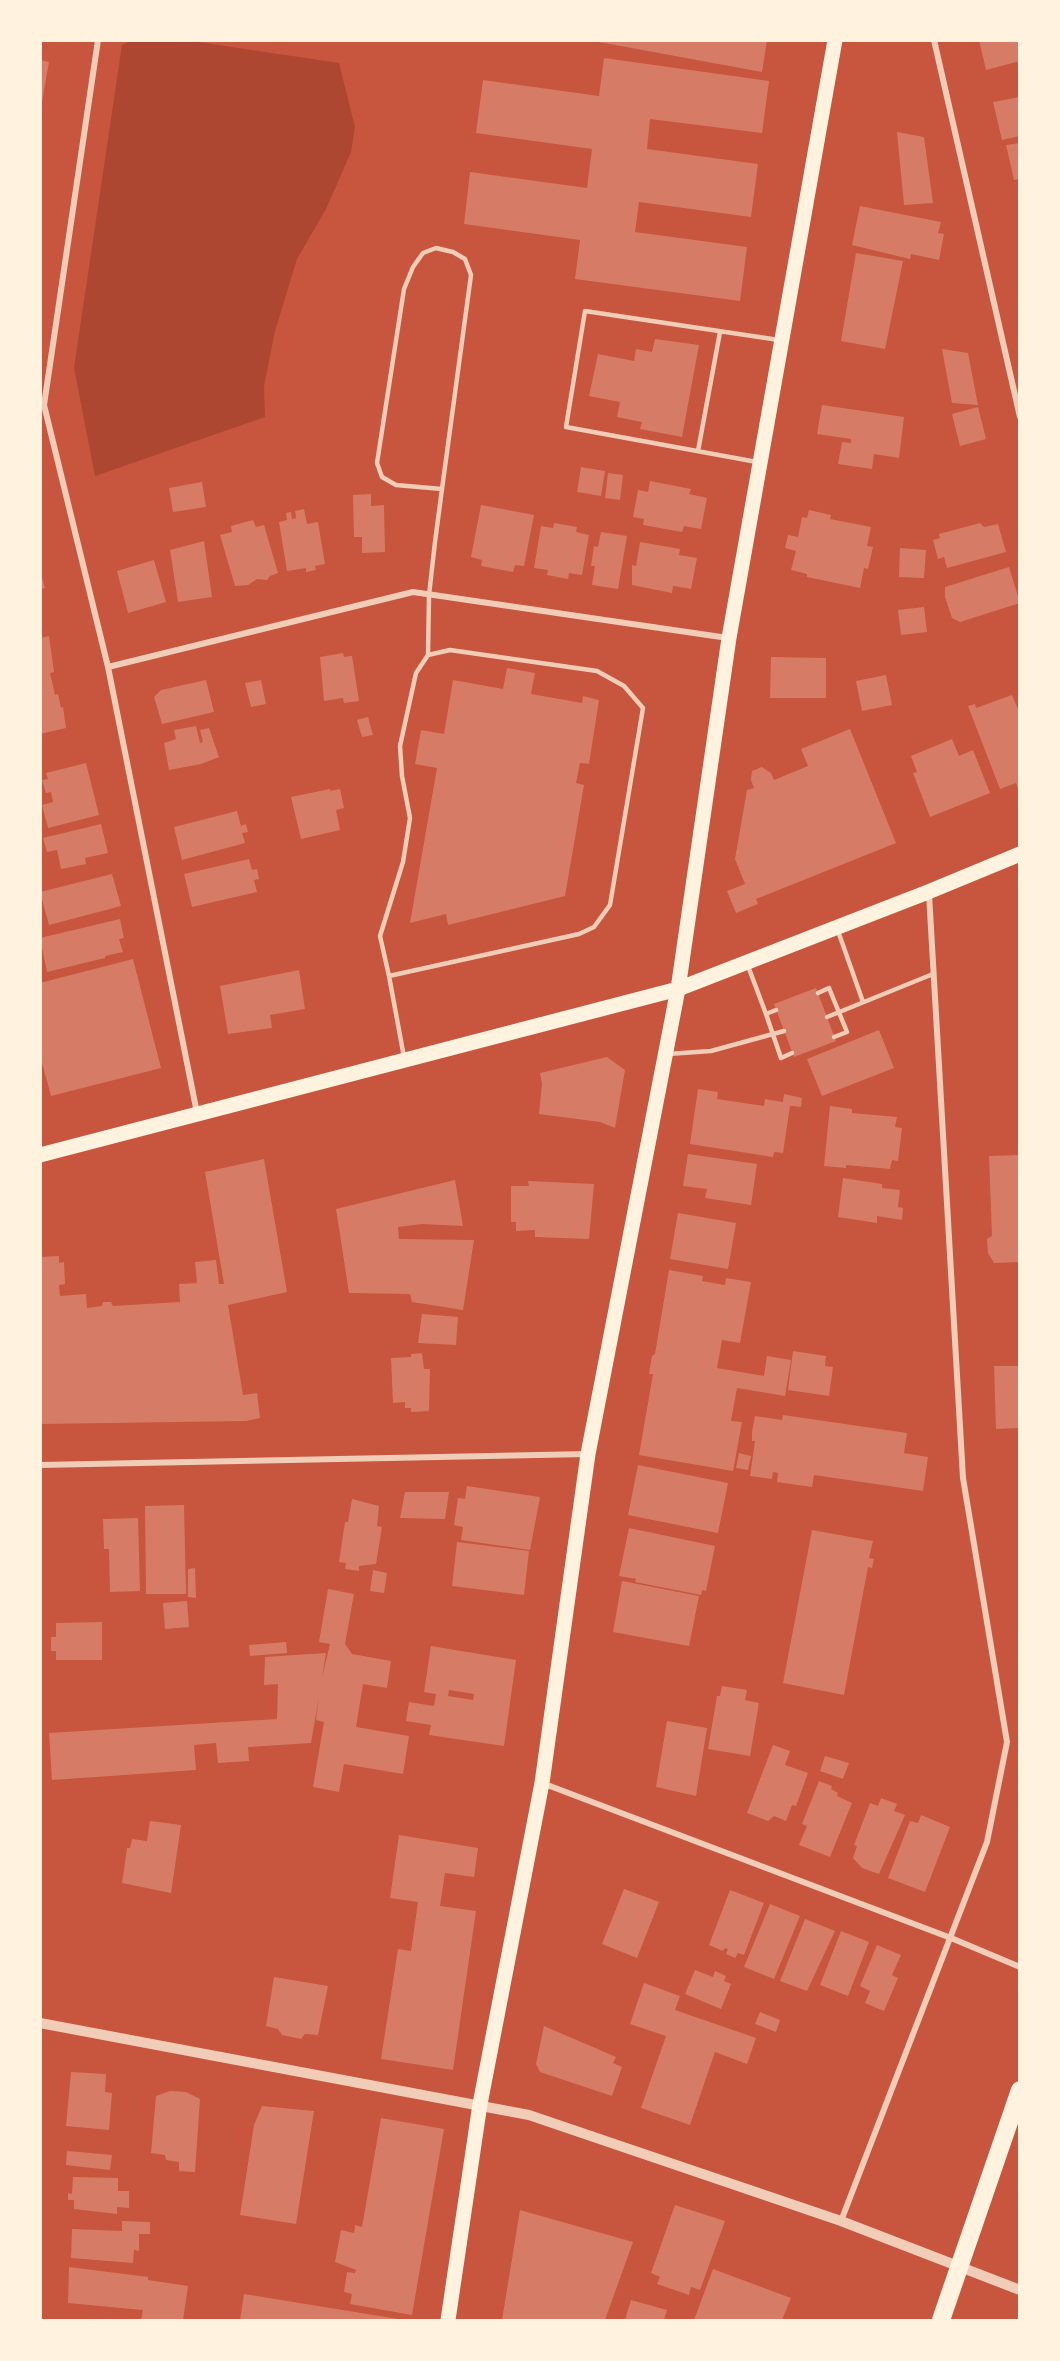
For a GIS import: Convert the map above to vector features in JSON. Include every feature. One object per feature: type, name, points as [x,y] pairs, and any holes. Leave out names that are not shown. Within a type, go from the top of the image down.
[{"type":"highway","points":[[941,2320],[1020,2090]]},
{"type":"highway","points":[[937,2320],[947,2298]]},
{"type":"main road","points":[[448,2320],[480,2104],[542,1783],[588,1454],[678,989],[729,638],[835,40]]},
{"type":"main road","points":[[40,1155],[678,989],[1020,854]]},
{"type":"street","points":[[98,40],[42,405],[108,667],[197,1113]]},
{"type":"street","points":[[934,40],[1020,417]]},
{"type":"street","points":[[108,667],[413,592],[729,638]]},
{"type":"street","points":[[842,2221],[987,1842],[1008,1742],[963,1478],[928,892]]},
{"type":"street","points":[[40,1465],[588,1454]]},
{"type":"street","points":[[542,1783],[951,1938],[1020,1967]]},
{"type":"street","points":[[40,2023],[529,2115],[842,2221],[1020,2290]]},
{"type":"lane","points":[[404,1060],[380,936],[402,862],[410,818],[402,776],[400,746],[416,674],[428,655],[429,595],[471,275],[465,259],[453,252],[436,248],[423,254],[413,267],[404,289],[377,463],[382,477],[396,485],[442,489]]},
{"type":"lane","points":[[760,463],[566,427],[585,311],[781,340]]},
{"type":"lane","points":[[698,451],[720,332]]},
{"type":"lane","points":[[389,976],[579,933],[594,927],[610,905],[643,708],[624,686],[597,671],[450,650],[428,655]]},
{"type":"lane","points":[[837,928],[863,1002]]},
{"type":"lane","points":[[747,962],[782,1058],[792,1053]]},
{"type":"lane","points":[[827,1017],[933,974]]},
{"type":"lane","points":[[818,993],[829,988],[847,1032],[834,1037]]},
{"type":"lane","points":[[766,1014],[776,1010]]},
{"type":"lane","points":[[665,1054],[711,1051],[784,1031]]},
{"type":"shaded area","points":[[130,41],[192,41],[339,63],[355,127],[351,152],[326,209],[297,259],[275,331],[264,386],[265,417],[95,476],[74,368],[122,45]]},
{"type":"building","points":[[588,40],[767,40],[762,72]]},
{"type":"building","points":[[979,40],[1020,40],[1020,61],[986,70]]},
{"type":"building","points":[[604,58],[769,81],[762,133],[650,119],[647,149],[758,164],[751,217],[639,202],[635,232],[747,247],[740,301],[575,279],[580,240],[464,224],[470,172],[587,188],[592,149],[476,133],[483,80],[599,96]]},
{"type":"building","points":[[40,60],[49,62],[42,102],[40,102]]},
{"type":"building","points":[[1020,97],[1020,136],[1002,140],[993,102]]},
{"type":"building","points":[[897,132],[924,137],[933,203],[904,205]]},
{"type":"building","points":[[1020,143],[1020,179],[1014,180],[1006,145]]},
{"type":"building","points":[[860,206],[941,222],[938,233],[944,234],[939,260],[911,254],[910,259],[852,245]]},
{"type":"building","points":[[856,253],[903,261],[885,349],[841,341]]},
{"type":"building","points":[[655,339],[699,345],[682,437],[640,429],[642,422],[617,417],[620,402],[589,396],[598,354],[634,361],[636,349],[652,352]]},
{"type":"building","points":[[942,349],[968,353],[978,405],[952,403]]},
{"type":"building","points":[[822,405],[904,417],[899,458],[874,454],[872,469],[838,464],[842,442],[851,443],[851,439],[817,434]]},
{"type":"building","points":[[978,407],[986,439],[960,446],[952,414]]},
{"type":"building","points":[[581,467],[605,471],[601,496],[577,492]]},
{"type":"building","points":[[608,473],[623,475],[620,500],[605,498]]},
{"type":"building","points":[[650,481],[691,489],[689,494],[707,498],[701,529],[684,526],[682,532],[643,525],[644,519],[633,517],[638,490],[648,492]]},
{"type":"building","points":[[202,482],[206,507],[173,512],[169,488]]},
{"type":"building","points":[[371,494],[371,506],[384,505],[385,552],[362,553],[362,537],[354,537],[353,495]]},
{"type":"building","points":[[481,505],[534,515],[524,566],[515,565],[513,572],[481,566],[482,560],[471,557]]},
{"type":"building","points":[[304,509],[307,524],[318,522],[325,564],[315,566],[316,570],[306,572],[306,568],[287,571],[279,522],[287,520],[286,513],[291,512],[292,519],[296,518],[295,511]]},
{"type":"building","points":[[809,510],[831,515],[830,519],[871,527],[867,546],[873,547],[868,569],[864,568],[860,588],[807,577],[807,574],[791,570],[796,551],[785,548],[788,535],[798,537],[802,517],[807,518]]},
{"type":"building","points":[[253,520],[256,527],[264,525],[278,573],[267,580],[257,579],[248,585],[235,586],[220,535],[232,532],[231,526]]},
{"type":"building","points":[[554,523],[577,527],[576,532],[589,535],[582,575],[569,573],[568,579],[547,575],[548,570],[534,568],[541,526],[553,528]]},
{"type":"building","points":[[980,523],[984,527],[998,524],[1006,552],[947,568],[944,557],[938,559],[933,540],[940,538],[939,534]]},
{"type":"building","points":[[601,532],[627,536],[618,589],[592,585],[595,566],[591,566],[594,546],[598,547]]},
{"type":"building","points":[[204,541],[212,597],[178,602],[170,550]]},
{"type":"building","points":[[640,542],[680,549],[679,555],[697,558],[691,589],[673,586],[672,593],[632,585],[632,565],[636,566]]},
{"type":"building","points":[[900,548],[926,550],[924,578],[899,577]]},
{"type":"building","points":[[154,560],[166,602],[128,613],[117,571]]},
{"type":"building","points":[[1009,567],[1020,603],[960,622],[952,618],[945,597],[945,587]]},
{"type":"building","points":[[40,571],[45,588],[40,589]]},
{"type":"building","points":[[924,607],[927,632],[901,635],[898,610]]},
{"type":"building","points":[[49,636],[54,672],[50,673],[55,695],[58,694],[61,708],[63,707],[66,728],[40,734],[40,638]]},
{"type":"building","points":[[343,653],[344,657],[352,656],[359,701],[344,703],[343,698],[324,701],[320,657]]},
{"type":"building","points":[[771,657],[826,658],[826,698],[770,698]]},
{"type":"building","points":[[507,668],[535,673],[531,694],[582,703],[583,696],[599,700],[589,764],[580,763],[576,783],[584,785],[565,896],[448,925],[446,914],[410,923],[437,768],[415,764],[421,730],[444,734],[453,680],[503,689]]},
{"type":"building","points":[[886,675],[892,705],[862,711],[856,681]]},
{"type":"building","points":[[206,680],[214,712],[162,724],[154,697],[161,690]]},
{"type":"building","points":[[261,680],[266,704],[251,707],[245,683]]},
{"type":"building","points":[[1012,695],[1020,714],[1019,792],[1016,783],[1000,789],[968,706],[975,704],[976,708]]},
{"type":"building","points":[[368,717],[373,735],[362,737],[357,720]]},
{"type":"building","points":[[196,726],[200,743],[203,742],[200,730],[209,728],[219,757],[201,764],[169,770],[164,743],[176,739],[174,730]]},
{"type":"building","points":[[850,729],[896,843],[756,899],[758,904],[736,913],[727,891],[745,884],[735,859],[747,790],[754,788],[751,780],[752,771],[762,767],[771,773],[774,780],[808,766],[801,749]]},
{"type":"building","points":[[952,739],[959,756],[973,750],[990,793],[930,817],[913,773],[917,772],[911,756]]},
{"type":"building","points":[[86,763],[99,815],[48,828],[42,805],[53,802],[51,792],[46,793],[42,780],[48,779],[46,773]]},
{"type":"building","points":[[330,789],[330,791],[340,789],[344,808],[336,810],[340,830],[301,839],[291,797]]},
{"type":"building","points":[[237,811],[241,826],[246,824],[248,832],[242,833],[245,843],[182,860],[174,827]]},
{"type":"building","points":[[101,824],[108,853],[85,858],[86,864],[61,869],[57,850],[47,852],[43,838]]},
{"type":"building","points":[[249,859],[252,870],[257,869],[259,879],[254,880],[257,892],[192,907],[184,874]]},
{"type":"building","points":[[112,874],[121,906],[49,925],[40,892]]},
{"type":"building","points":[[120,919],[124,938],[119,939],[123,952],[47,972],[40,938]]},
{"type":"building","points":[[133,959],[161,1068],[51,1096],[40,1055],[40,983]]},
{"type":"building","points":[[299,970],[305,1009],[270,1015],[272,1028],[228,1034],[220,986]]},
{"type":"building","points":[[816,988],[836,1041],[794,1057],[774,1004]]},
{"type":"building","points":[[879,1030],[894,1068],[822,1096],[807,1059]]},
{"type":"building","points":[[607,1057],[625,1070],[615,1128],[600,1122],[539,1114],[542,1084],[540,1073]]},
{"type":"building","points":[[698,1089],[718,1092],[717,1099],[764,1106],[765,1099],[783,1102],[784,1094],[802,1098],[801,1107],[790,1106],[783,1153],[774,1152],[773,1157],[690,1144]]},
{"type":"building","points":[[830,1106],[852,1109],[852,1113],[897,1117],[895,1127],[902,1128],[898,1161],[892,1160],[890,1169],[846,1165],[846,1168],[824,1166]]},
{"type":"building","points":[[688,1154],[757,1164],[751,1205],[705,1198],[707,1189],[683,1186]]},
{"type":"building","points":[[1020,1155],[1020,1262],[994,1263],[988,1253],[987,1239],[992,1236],[989,1156]]},
{"type":"building","points":[[264,1159],[287,1292],[228,1305],[243,1395],[257,1393],[260,1418],[246,1421],[40,1424],[40,1257],[59,1256],[59,1263],[64,1262],[65,1284],[59,1285],[60,1296],[86,1294],[87,1308],[102,1306],[103,1302],[111,1302],[113,1306],[180,1302],[179,1284],[197,1283],[195,1262],[216,1260],[219,1284],[224,1284],[205,1172]]},
{"type":"building","points":[[843,1178],[882,1184],[882,1188],[900,1190],[898,1207],[903,1208],[902,1220],[877,1216],[877,1223],[838,1217]]},
{"type":"building","points":[[455,1180],[463,1226],[422,1224],[398,1227],[399,1239],[474,1240],[463,1310],[412,1302],[410,1294],[349,1293],[336,1209]]},
{"type":"building","points":[[528,1181],[594,1184],[589,1239],[535,1237],[535,1230],[516,1231],[516,1222],[511,1222],[511,1186],[529,1186]]},
{"type":"building","points":[[678,1213],[736,1223],[728,1269],[670,1259]]},
{"type":"building","points":[[669,1270],[703,1276],[702,1281],[725,1285],[726,1278],[751,1282],[740,1343],[722,1340],[717,1368],[764,1376],[767,1356],[791,1360],[785,1396],[737,1388],[731,1421],[742,1422],[733,1471],[639,1455],[653,1374],[649,1374],[652,1356],[655,1354]]},
{"type":"building","points":[[422,1314],[458,1317],[456,1345],[418,1343]]},
{"type":"building","points":[[793,1351],[826,1356],[825,1366],[833,1367],[829,1396],[788,1390]]},
{"type":"building","points":[[422,1353],[424,1369],[430,1369],[429,1411],[411,1412],[411,1408],[405,1408],[405,1402],[393,1403],[391,1358],[411,1357],[411,1354]]},
{"type":"building","points":[[994,1366],[1020,1366],[1020,1428],[996,1429]]},
{"type":"building","points":[[783,1415],[907,1433],[904,1453],[928,1457],[923,1491],[814,1475],[812,1487],[777,1482],[778,1473],[773,1472],[772,1479],[750,1476],[755,1441],[752,1441],[752,1432],[755,1416],[782,1420]]},
{"type":"building","points":[[739,1453],[751,1456],[748,1470],[736,1468]]},
{"type":"building","points":[[638,1465],[728,1483],[718,1533],[628,1515]]},
{"type":"building","points":[[467,1486],[540,1497],[530,1550],[461,1540],[463,1527],[454,1525],[458,1498],[465,1499]]},
{"type":"building","points":[[405,1492],[449,1492],[445,1519],[400,1518]]},
{"type":"building","points":[[352,1499],[379,1506],[377,1526],[382,1527],[376,1564],[359,1566],[359,1571],[345,1569],[346,1563],[339,1562],[345,1522],[348,1522]]},
{"type":"building","points":[[184,1505],[186,1594],[146,1594],[145,1506]]},
{"type":"building","points":[[138,1518],[140,1591],[110,1592],[109,1549],[104,1549],[103,1519]]},
{"type":"building","points":[[629,1528],[715,1546],[706,1591],[702,1590],[701,1595],[635,1582],[636,1579],[619,1576]]},
{"type":"building","points":[[812,1530],[873,1541],[869,1558],[874,1559],[872,1568],[868,1567],[844,1695],[783,1683]]},
{"type":"building","points":[[457,1542],[529,1551],[524,1595],[452,1586]]},
{"type":"building","points":[[195,1568],[196,1598],[188,1597],[188,1569]]},
{"type":"building","points":[[373,1570],[387,1573],[384,1593],[370,1591]]},
{"type":"building","points":[[622,1581],[699,1596],[689,1646],[613,1632]]},
{"type":"building","points":[[328,1589],[354,1594],[345,1644],[352,1654],[391,1661],[387,1688],[363,1684],[356,1727],[409,1736],[403,1774],[344,1764],[339,1792],[313,1787],[324,1722],[316,1720],[319,1697],[311,1743],[248,1747],[249,1761],[218,1763],[216,1743],[194,1745],[196,1770],[52,1780],[49,1733],[277,1719],[278,1684],[264,1685],[265,1657],[326,1653],[322,1678],[330,1644],[319,1642]]},
{"type":"building","points":[[187,1601],[189,1627],[165,1629],[163,1603]]},
{"type":"building","points":[[102,1622],[102,1660],[56,1660],[56,1651],[51,1651],[51,1637],[56,1637],[56,1623]]},
{"type":"building","points":[[286,1642],[287,1653],[250,1656],[249,1645]]},
{"type":"building","points":[[431,1646],[516,1660],[504,1746],[429,1735],[431,1725],[406,1721],[409,1702],[434,1706],[436,1694],[424,1692]],"holes":[[[449,1690],[474,1694],[473,1700],[448,1696]]]},
{"type":"building","points":[[722,1686],[747,1690],[745,1700],[759,1703],[750,1756],[708,1749],[717,1696],[720,1696]]},
{"type":"building","points":[[667,1721],[707,1728],[696,1796],[656,1787]]},
{"type":"building","points":[[773,1745],[790,1751],[785,1765],[808,1773],[796,1806],[792,1805],[786,1821],[774,1816],[768,1821],[747,1813]]},
{"type":"building","points":[[825,1756],[849,1763],[843,1779],[820,1771]]},
{"type":"building","points":[[819,1781],[832,1786],[831,1789],[838,1793],[837,1796],[852,1803],[830,1857],[799,1845],[807,1826],[802,1824]]},
{"type":"building","points":[[881,1798],[897,1804],[894,1811],[905,1815],[879,1874],[862,1868],[853,1858],[857,1846],[854,1845],[870,1803],[878,1806]]},
{"type":"building","points":[[921,1815],[950,1827],[925,1892],[888,1878],[910,1821],[918,1823]]},
{"type":"building","points":[[150,1821],[181,1825],[171,1893],[122,1883],[127,1848],[130,1848],[132,1839],[147,1841]]},
{"type":"building","points":[[399,1835],[478,1848],[474,1877],[445,1873],[440,1906],[476,1911],[453,2070],[381,2059],[398,1949],[411,1951],[418,1902],[390,1898]]},
{"type":"building","points":[[624,1889],[659,1902],[637,1958],[602,1944]]},
{"type":"building","points":[[730,1890],[764,1903],[744,1955],[738,1953],[735,1958],[726,1954],[728,1949],[725,1948],[723,1951],[709,1945]]},
{"type":"building","points":[[770,1904],[800,1916],[774,1979],[744,1967]]},
{"type":"building","points":[[805,1919],[835,1931],[807,1991],[780,1981]]},
{"type":"building","points":[[841,1931],[869,1942],[848,1996],[820,1985]]},
{"type":"building","points":[[877,1945],[901,1955],[892,1975],[898,1978],[884,2011],[865,2003],[870,1991],[860,1986]]},
{"type":"building","points":[[695,1970],[713,1977],[715,1971],[726,1976],[724,1981],[731,1984],[721,2009],[685,1994]]},
{"type":"building","points":[[274,1977],[328,1986],[318,2035],[305,2034],[301,2039],[282,2035],[278,2029],[266,2026]]},
{"type":"building","points":[[644,1983],[680,1996],[675,2010],[756,2038],[747,2064],[715,2052],[690,2125],[641,2108],[666,2036],[630,2024]]},
{"type":"building","points":[[760,2012],[780,2020],[776,2032],[755,2024]]},
{"type":"building","points":[[544,2026],[616,2057],[613,2063],[622,2067],[612,2096],[540,2072],[536,2064]]},
{"type":"building","points":[[71,2072],[106,2074],[105,2092],[112,2093],[109,2130],[66,2126]]},
{"type":"building","points":[[170,2091],[186,2092],[200,2099],[195,2172],[179,2171],[179,2162],[166,2160],[165,2155],[151,2153],[156,2096]]},
{"type":"building","points":[[262,2106],[314,2111],[296,2224],[240,2215],[254,2125]]},
{"type":"building","points":[[381,2118],[444,2129],[412,2315],[350,2304],[352,2294],[344,2292],[347,2272],[355,2273],[356,2270],[335,2262],[341,2230],[354,2233],[355,2225],[362,2227]]},
{"type":"building","points":[[67,2151],[112,2155],[110,2170],[66,2165]]},
{"type":"building","points":[[73,2177],[118,2178],[118,2191],[129,2191],[129,2208],[117,2207],[117,2214],[74,2209],[74,2200],[68,2200],[68,2193],[72,2194]]},
{"type":"building","points":[[675,2205],[725,2221],[700,2290],[691,2287],[689,2295],[657,2284],[660,2277],[651,2273]]},
{"type":"building","points":[[520,2210],[633,2242],[605,2320],[502,2320]]},
{"type":"building","points":[[122,2221],[150,2222],[150,2234],[139,2234],[139,2251],[134,2250],[133,2263],[71,2258],[72,2229],[122,2231]]},
{"type":"building","points":[[69,2267],[148,2277],[148,2280],[188,2286],[183,2320],[141,2320],[143,2310],[68,2303]]},
{"type":"building","points":[[713,2269],[791,2298],[782,2320],[694,2320]]},
{"type":"building","points":[[244,2294],[398,2319],[240,2320]]},
{"type":"building","points":[[631,2300],[667,2310],[664,2320],[625,2320]]}]
